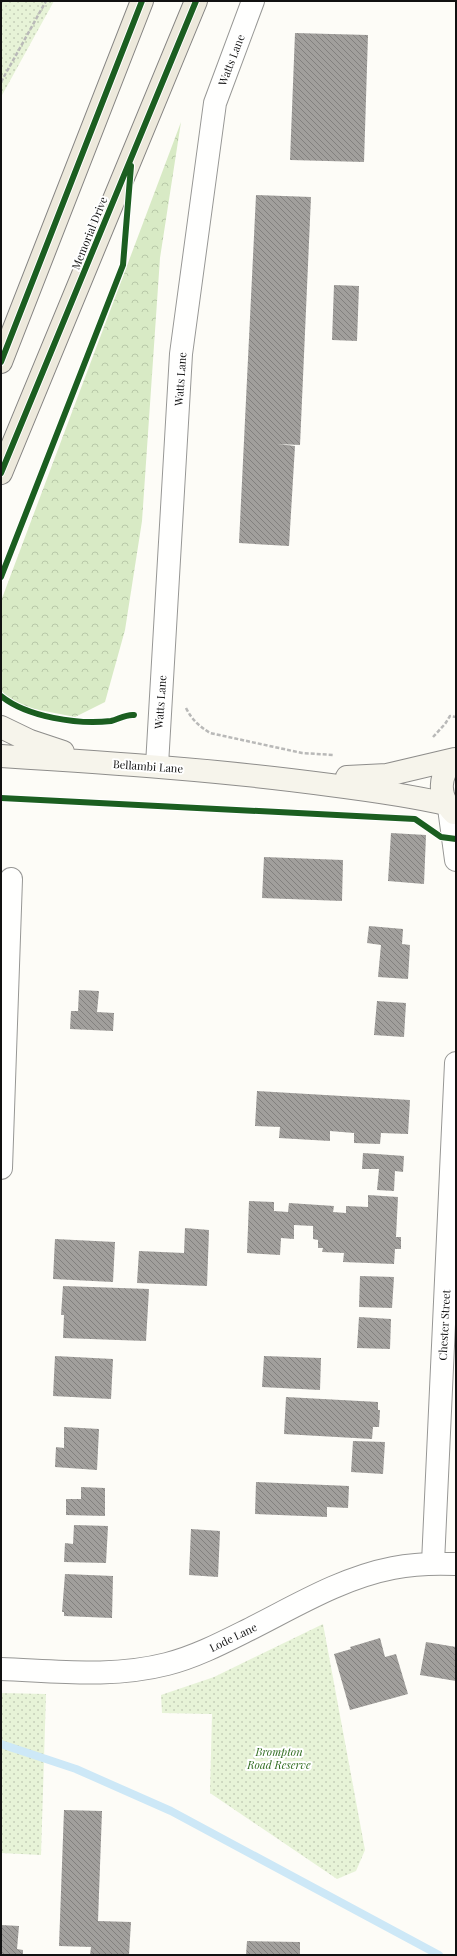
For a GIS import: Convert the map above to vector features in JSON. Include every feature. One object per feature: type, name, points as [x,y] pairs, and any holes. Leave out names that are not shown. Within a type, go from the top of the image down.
[{"type":"main road","points":[[1,362],[142,1]]},
{"type":"main road","name":"Memorial Drive","points":[[1,473],[196,1]]},
{"type":"main road","points":[[1,727],[30,741],[94,762]]},
{"type":"main road","name":"Bellambi Lane","points":[[1,756],[157,765],[294,780]]},
{"type":"main road","points":[[294,780],[387,775],[456,759]]},
{"type":"main road","points":[[450,809],[442,794],[442,780],[448,766],[456,759]]},
{"type":"main road","points":[[294,780],[407,795],[450,809]]},
{"type":"street","name":"Watts Lane","points":[[157,765],[181,354],[215,103],[253,1]]},
{"type":"street","points":[[450,809],[456,860]]},
{"type":"street","points":[[1,1168],[11,879]]},
{"type":"street","name":"Chester Street","points":[[433,1564],[456,1063]]},
{"type":"street","name":"Lode Lane","points":[[1,1669],[114,1673],[167,1664],[210,1649],[322,1593],[354,1579],[393,1568],[433,1564],[456,1564]]},
{"type":"path","points":[[1,82],[46,1]]},
{"type":"path","points":[[184,702],[190,716],[198,725],[210,733],[302,753],[341,755]]},
{"type":"path","points":[[429,741],[438,733],[450,716],[456,718]]},
{"type":"green space","points":[[1,1],[54,1],[1,97]]},
{"type":"green space","points":[[181,122],[160,258],[142,521],[125,630],[105,702],[75,717],[14,705],[1,690],[1,601]]},
{"type":"green space","name":"Brompton Road Reserve","points":[[323,1624],[365,1850],[356,1871],[337,1879],[210,1793],[212,1714],[162,1713],[161,1695],[214,1677]]},
{"type":"green space","points":[[1,1693],[46,1694],[41,1855],[1,1853]]},
{"type":"building","points":[[295,33],[368,35],[364,162],[290,160]]},
{"type":"building","points":[[256,195],[311,197],[300,445],[278,444],[295,446],[289,546],[239,543]]},
{"type":"building","points":[[334,285],[359,286],[357,341],[332,340]]},
{"type":"building","points":[[391,833],[426,835],[424,884],[388,881]]},
{"type":"building","points":[[264,857],[343,860],[342,901],[262,898]]},
{"type":"building","points":[[369,926],[403,929],[402,944],[410,945],[408,979],[378,977],[381,945],[367,943]]},
{"type":"building","points":[[79,990],[99,991],[97,1012],[114,1013],[113,1031],[70,1029],[71,1011],[78,1011]]},
{"type":"building","points":[[377,1001],[406,1003],[404,1037],[374,1035]]},
{"type":"building","points":[[257,1091],[410,1100],[408,1134],[381,1133],[380,1144],[354,1143],[354,1133],[330,1131],[330,1141],[279,1138],[280,1127],[255,1126]]},
{"type":"building","points":[[363,1153],[404,1156],[403,1172],[395,1171],[394,1191],[377,1190],[379,1169],[362,1169]]},
{"type":"building","points":[[368,1195],[398,1197],[396,1237],[401,1237],[401,1249],[395,1249],[394,1264],[343,1262],[344,1253],[322,1252],[323,1248],[318,1248],[318,1240],[313,1239],[313,1226],[294,1225],[294,1239],[281,1238],[280,1255],[247,1253],[249,1201],[274,1202],[274,1211],[288,1212],[289,1203],[334,1206],[333,1212],[346,1213],[346,1206],[368,1207]]},
{"type":"building","points":[[185,1228],[209,1230],[207,1286],[137,1283],[139,1251],[184,1253]]},
{"type":"building","points":[[55,1239],[115,1242],[113,1282],[53,1279]]},
{"type":"building","points":[[360,1276],[394,1277],[392,1308],[359,1307]]},
{"type":"building","points":[[63,1286],[149,1289],[146,1341],[63,1338],[64,1315],[61,1315]]},
{"type":"building","points":[[359,1317],[391,1319],[390,1349],[357,1348]]},
{"type":"building","points":[[55,1356],[113,1359],[111,1399],[53,1396]]},
{"type":"building","points":[[264,1356],[321,1358],[320,1390],[262,1387]]},
{"type":"building","points":[[286,1397],[378,1402],[378,1410],[380,1410],[379,1427],[373,1427],[372,1439],[284,1434]]},
{"type":"building","points":[[64,1427],[99,1429],[97,1470],[55,1467],[56,1447],[64,1448]]},
{"type":"building","points":[[353,1441],[385,1442],[383,1474],[351,1472]]},
{"type":"building","points":[[256,1482],[349,1486],[348,1508],[327,1507],[327,1517],[255,1514]]},
{"type":"building","points":[[81,1487],[105,1488],[105,1516],[66,1515],[66,1499],[81,1499]]},
{"type":"building","points":[[74,1525],[108,1526],[106,1563],[64,1562],[65,1543],[73,1544]]},
{"type":"building","points":[[191,1529],[220,1531],[218,1577],[189,1575]]},
{"type":"building","points":[[65,1574],[113,1576],[112,1618],[64,1616],[64,1612],[62,1612]]},
{"type":"building","points":[[380,1638],[385,1657],[396,1654],[408,1694],[350,1710],[334,1654],[351,1649],[350,1647]]},
{"type":"building","points":[[426,1642],[456,1647],[456,1681],[420,1675]]},
{"type":"building","points":[[64,1810],[102,1811],[98,1921],[131,1922],[129,1955],[90,1955],[91,1947],[59,1946]]},
{"type":"building","points":[[1,1925],[19,1926],[17,1949],[23,1950],[23,1955],[1,1955]]},
{"type":"building","points":[[247,1941],[300,1942],[300,1955],[246,1955]]},
{"type":"waterway","points":[[1,1744],[76,1769],[171,1811],[439,1955]]},
{"type":"cycle path","points":[[1,362],[142,1]]},
{"type":"cycle path","points":[[1,473],[196,1]]},
{"type":"cycle path","points":[[1,577],[123,265],[131,166]]},
{"type":"cycle path","points":[[1,696],[25,709],[53,718],[84,722],[98,722],[111,721],[125,716],[134,715]]},
{"type":"cycle path","points":[[1,798],[415,819],[441,837],[456,839]]}]
